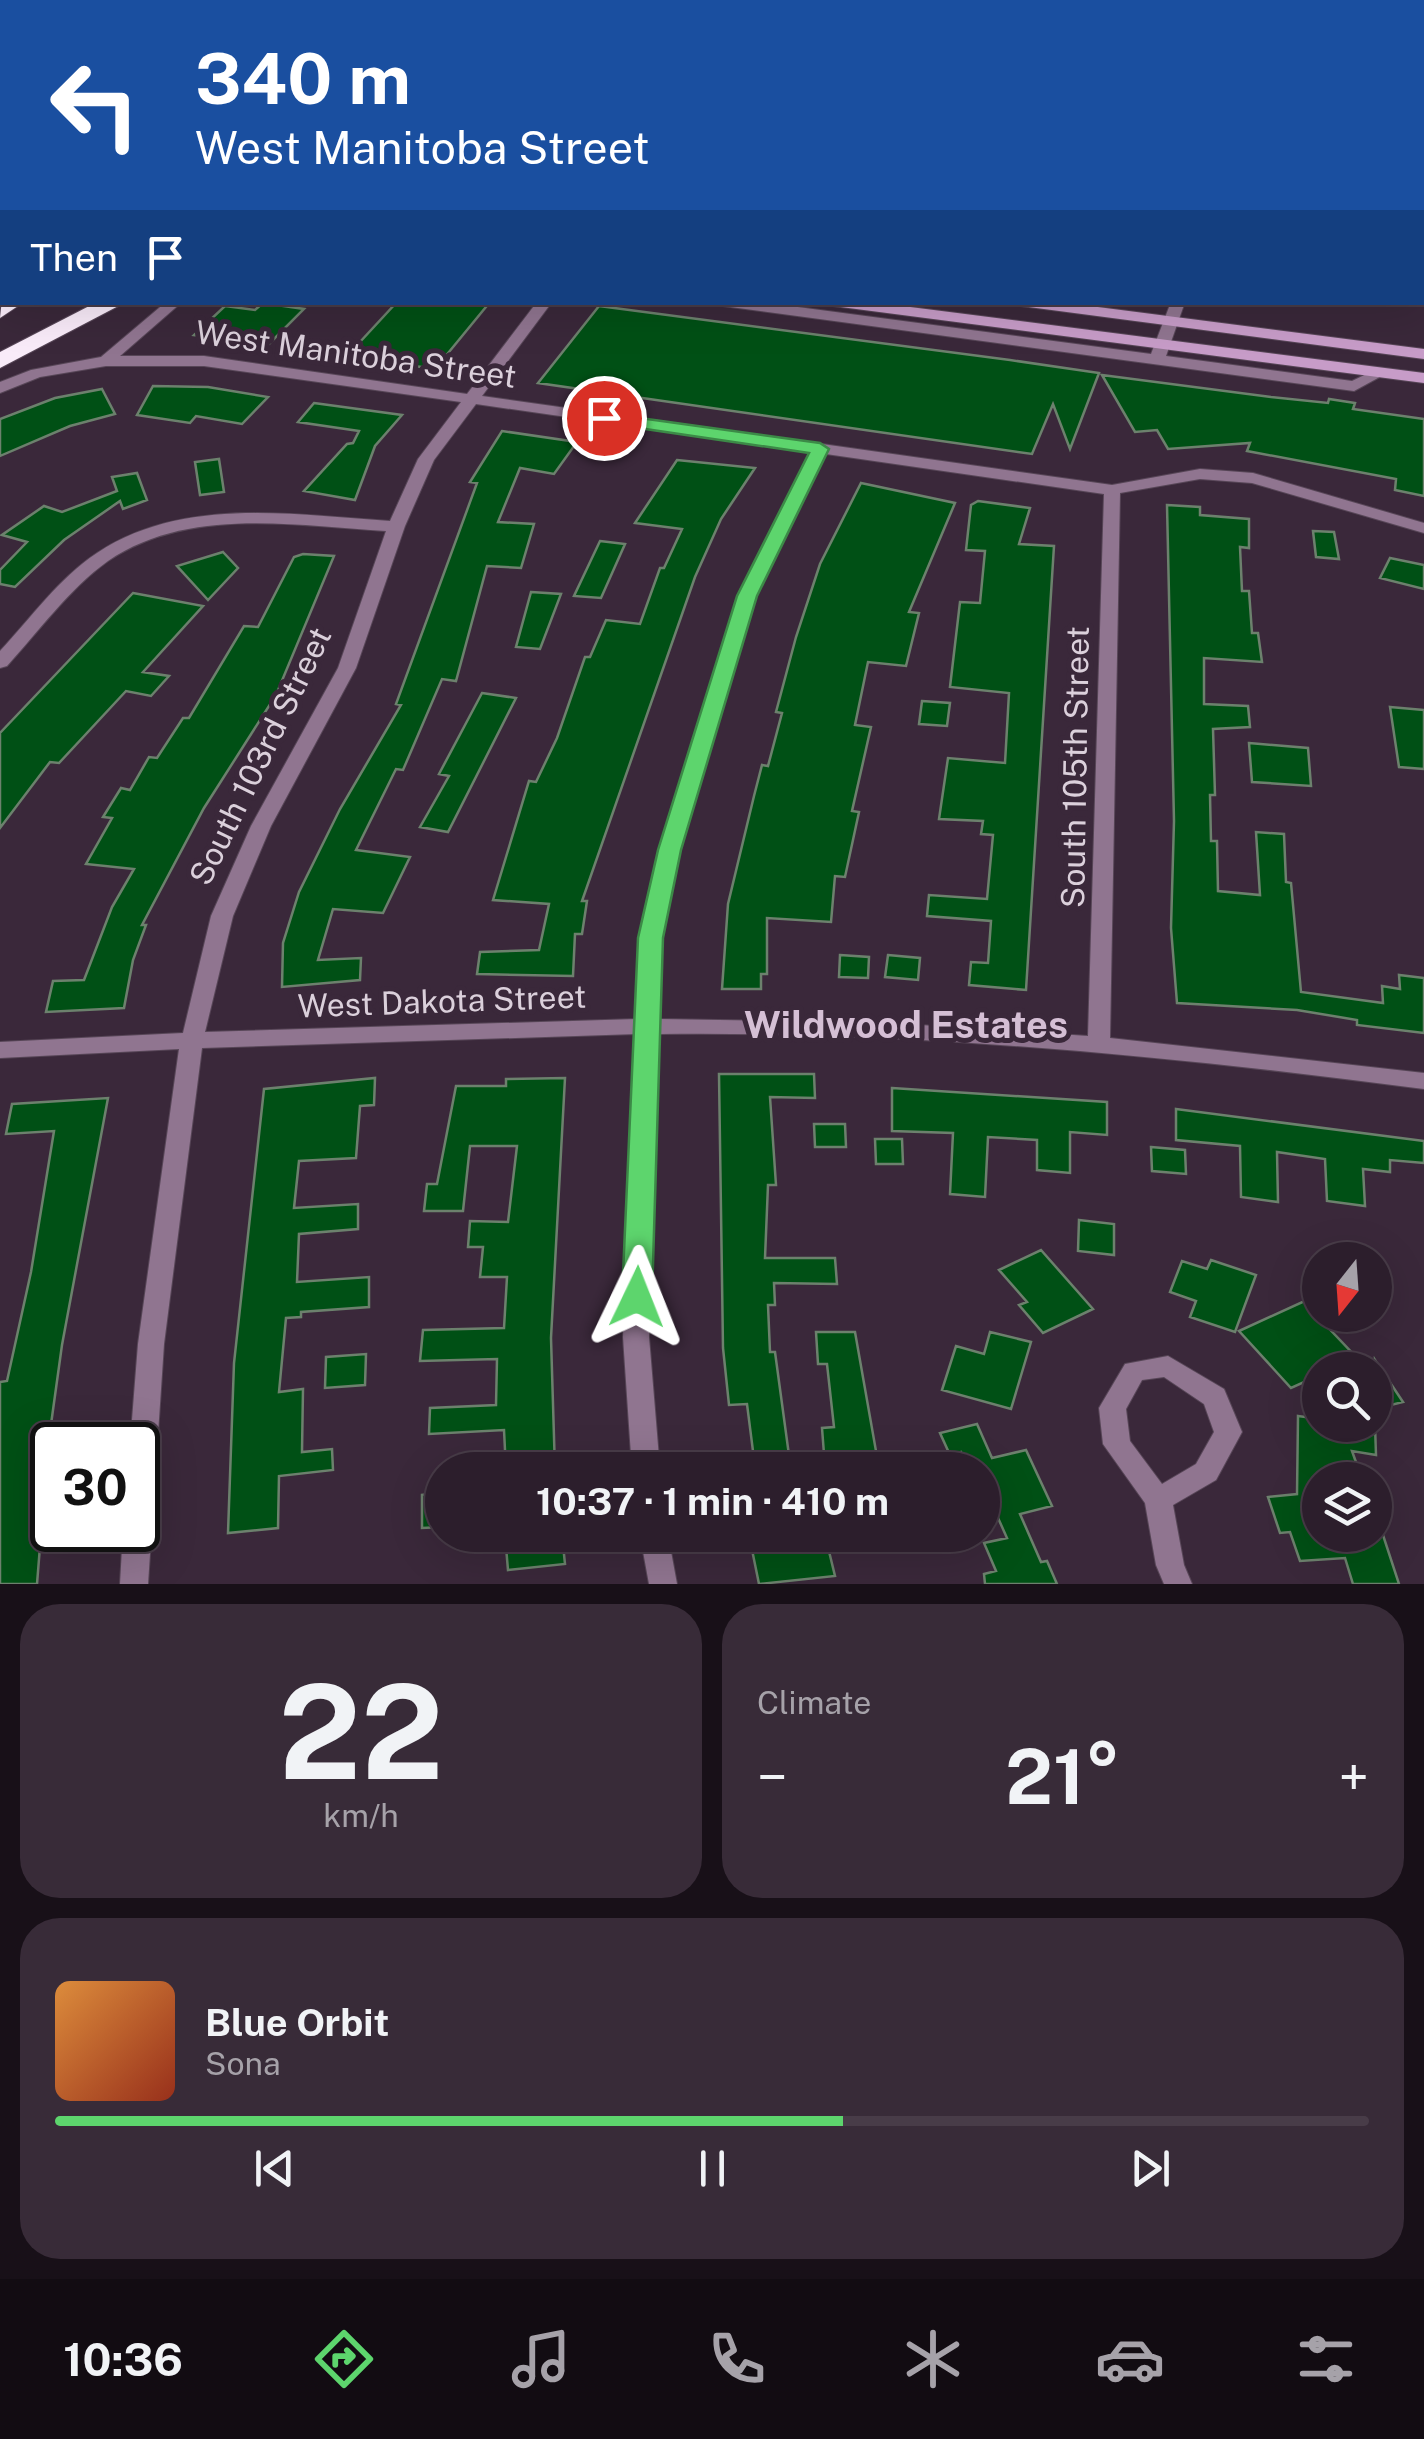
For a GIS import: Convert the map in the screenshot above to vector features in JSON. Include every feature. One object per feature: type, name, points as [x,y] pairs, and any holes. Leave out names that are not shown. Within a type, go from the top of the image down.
[{"type":"highway","points":[[0,361],[109,305]]},
{"type":"main road","points":[[1044,305],[1424,354]]},
{"type":"main road","points":[[891,306],[1160,352]]},
{"type":"main road","points":[[1379,372],[1424,378]]},
{"type":"street","points":[[106,360],[171,305]]},
{"type":"street","name":"South 103rd Street","points":[[145,1422],[151,1344],[192,1041],[222,916],[261,826],[347,668],[396,526],[426,459],[543,305]]},
{"type":"street","points":[[749,305],[1160,352],[1354,386],[1379,372]]},
{"type":"street","points":[[1160,352],[1177,305]]},
{"type":"street","name":"West Manitoba Street","points":[[0,388],[36,373],[106,360],[204,361],[1112,490],[1200,474],[1253,478],[1424,528]]},
{"type":"street","points":[[645,1452],[636,1336],[650,938],[670,850],[726,659],[767,549],[820,449]]},
{"type":"street","name":"South 105th Street","points":[[1099,1044],[1112,490]]},
{"type":"street","points":[[0,662],[101,558],[155,531],[217,520],[396,526]]},
{"type":"street","name":"West Dakota Street","points":[[0,1050],[645,1027],[888,1031],[1099,1044],[1268,1060],[1424,1081]]},
{"type":"street","points":[[1158,1500],[1206,1472],[1228,1432],[1216,1397],[1168,1366],[1134,1372],[1112,1408],[1116,1444],[1158,1500],[1170,1566],[1178,1584]]},
{"type":"street","name":"South 103rd Street","points":[[134,1584],[136,1552]]},
{"type":"street","points":[[657,1552],[663,1584]]},
{"type":"building","points":[[261,305],[304,309],[268,345],[194,335],[225,306],[255,310]]},
{"type":"building","points":[[394,305],[488,305],[435,369],[347,356]]},
{"type":"building","points":[[599,306],[1099,373],[1070,449],[1053,404],[1032,454],[538,383]]},
{"type":"building","points":[[1102,375],[1271,397],[1328,403],[1329,399],[1355,403],[1353,409],[1424,419],[1424,496],[1395,490],[1396,479],[1247,451],[1250,443],[1168,449],[1157,430],[1135,432]]},
{"type":"building","points":[[153,386],[208,387],[268,397],[242,424],[196,416],[190,423],[137,415]]},
{"type":"building","points":[[102,389],[115,414],[70,426],[0,456],[0,419],[55,398]]},
{"type":"building","points":[[314,403],[402,415],[375,446],[355,500],[304,491],[347,444],[353,443],[359,431],[298,422]]},
{"type":"building","points":[[502,431],[577,442],[554,474],[520,468],[498,522],[534,524],[521,568],[487,566],[456,681],[442,679],[403,770],[396,769],[356,850],[410,857],[383,913],[333,909],[318,960],[361,958],[360,980],[282,987],[283,943],[299,892],[340,809],[401,705],[396,704],[477,483],[470,482]]},
{"type":"building","points":[[219,459],[224,492],[200,495],[195,462]]},
{"type":"building","points":[[677,460],[755,468],[721,519],[695,577],[582,901],[587,901],[582,934],[575,934],[573,976],[477,974],[480,952],[539,950],[549,904],[493,900],[529,781],[536,782],[557,738],[585,657],[590,657],[606,620],[640,624],[660,568],[664,568],[682,529],[635,523]]},
{"type":"building","points":[[137,473],[147,500],[123,509],[120,501],[64,540],[15,587],[0,584],[0,570],[27,542],[2,535],[44,506],[62,512],[117,491],[112,477]]},
{"type":"building","points":[[861,483],[955,503],[909,612],[919,613],[906,666],[868,662],[855,725],[871,727],[852,811],[859,812],[845,877],[835,876],[831,922],[767,918],[767,974],[761,974],[761,989],[722,989],[728,904],[762,765],[768,766],[782,713],[776,712],[796,637],[820,564]]},
{"type":"building","points":[[978,501],[1030,508],[1019,544],[1054,546],[1026,990],[969,985],[971,962],[988,963],[991,921],[927,916],[929,895],[987,899],[993,835],[981,834],[983,821],[939,819],[948,758],[1005,763],[1009,693],[950,687],[960,602],[980,603],[985,551],[966,550],[971,505]]},
{"type":"building","points":[[1167,505],[1200,507],[1200,515],[1249,519],[1249,548],[1240,547],[1242,591],[1249,591],[1252,633],[1258,633],[1262,662],[1204,658],[1204,704],[1248,706],[1250,727],[1213,729],[1215,795],[1210,795],[1211,841],[1217,841],[1218,891],[1260,895],[1256,832],[1284,834],[1286,882],[1291,883],[1301,992],[1383,1003],[1382,986],[1400,989],[1399,975],[1424,978],[1424,1033],[1357,1025],[1357,1020],[1297,1010],[1177,1003],[1171,928],[1174,821]]},
{"type":"building","points":[[1313,531],[1334,532],[1339,559],[1316,557]]},
{"type":"building","points":[[600,541],[625,544],[601,598],[574,596]]},
{"type":"building","points":[[223,552],[238,568],[208,600],[177,566]]},
{"type":"building","points":[[334,556],[276,695],[204,808],[142,925],[146,925],[133,960],[124,1008],[46,1012],[53,981],[84,980],[112,907],[134,869],[86,864],[112,818],[103,817],[121,788],[130,790],[149,757],[157,758],[183,718],[189,718],[244,626],[258,627],[294,557]]},
{"type":"building","points":[[1390,558],[1424,565],[1424,589],[1380,578]]},
{"type":"building","points":[[531,592],[561,594],[540,649],[516,647]]},
{"type":"building","points":[[133,593],[203,606],[143,672],[169,676],[151,696],[126,691],[59,763],[50,762],[0,828],[0,733]]},
{"type":"building","points":[[482,693],[516,698],[448,832],[420,827],[449,776],[439,774]]},
{"type":"building","points":[[922,701],[950,703],[947,726],[919,724]]},
{"type":"building","points":[[1390,707],[1424,710],[1424,769],[1399,767]]},
{"type":"building","points":[[1249,743],[1308,748],[1311,786],[1252,782]]},
{"type":"building","points":[[840,955],[869,957],[868,978],[839,977]]},
{"type":"building","points":[[888,955],[920,958],[918,980],[885,977]]},
{"type":"building","points":[[719,1074],[814,1074],[815,1098],[770,1097],[776,1185],[768,1185],[765,1258],[835,1258],[837,1284],[774,1283],[775,1305],[768,1305],[770,1352],[775,1352],[789,1452],[740,1452],[753,1451],[747,1404],[729,1405],[723,1348]]},
{"type":"building","points":[[375,1078],[374,1105],[360,1106],[356,1158],[299,1161],[294,1208],[358,1204],[358,1229],[299,1234],[297,1282],[369,1277],[369,1307],[301,1312],[301,1317],[286,1318],[279,1392],[303,1389],[302,1452],[332,1449],[333,1470],[279,1476],[278,1528],[228,1533],[234,1363],[264,1089]]},
{"type":"building","points":[[565,1078],[551,1338],[554,1452],[505,1452],[504,1430],[429,1434],[430,1408],[496,1405],[497,1359],[420,1361],[423,1330],[504,1328],[507,1277],[480,1277],[483,1247],[468,1247],[470,1221],[508,1222],[517,1146],[470,1146],[463,1211],[424,1211],[427,1184],[437,1184],[456,1086],[506,1086],[506,1079]]},
{"type":"building","points":[[892,1088],[1107,1102],[1107,1135],[1070,1132],[1070,1173],[1037,1170],[1037,1140],[988,1137],[985,1197],[950,1194],[953,1133],[892,1131]]},
{"type":"building","points":[[108,1098],[51,1422],[30,1422],[30,1552],[40,1552],[37,1584],[0,1584],[0,1382],[7,1381],[31,1272],[54,1131],[6,1134],[12,1104]]},
{"type":"building","points":[[1176,1109],[1424,1141],[1424,1163],[1390,1160],[1390,1172],[1363,1169],[1365,1206],[1327,1201],[1325,1159],[1277,1152],[1278,1202],[1241,1197],[1240,1146],[1176,1140]]},
{"type":"building","points":[[814,1124],[845,1124],[846,1147],[815,1147]]},
{"type":"building","points":[[875,1139],[902,1139],[903,1164],[876,1164]]},
{"type":"building","points":[[1151,1147],[1185,1150],[1186,1174],[1152,1171]]},
{"type":"building","points":[[1079,1220],[1114,1224],[1114,1255],[1078,1251]]},
{"type":"building","points":[[1041,1250],[1093,1309],[1043,1333],[1019,1305],[1027,1302],[999,1270]]},
{"type":"building","points":[[1211,1260],[1256,1275],[1235,1332],[1190,1317],[1196,1301],[1170,1292],[1182,1261],[1207,1269]]},
{"type":"building","points":[[1302,1302],[1302,1332],[1332,1332],[1351,1352],[1302,1352],[1302,1383],[1291,1388],[1239,1331]]},
{"type":"building","points":[[816,1332],[855,1332],[876,1451],[824,1452],[822,1428],[834,1427],[827,1364],[818,1364]]},
{"type":"building","points":[[990,1332],[1031,1342],[1011,1409],[942,1390],[956,1346],[984,1354]]},
{"type":"building","points":[[366,1354],[365,1385],[325,1388],[326,1357]]},
{"type":"building","points":[[1392,1386],[1403,1402],[1392,1405]]},
{"type":"building","points":[[1298,1416],[1302,1417],[1302,1442],[1376,1442],[1376,1455],[1352,1451],[1356,1462],[1302,1462],[1302,1552],[1389,1552],[1399,1584],[1353,1584],[1345,1558],[1300,1561],[1290,1532],[1280,1533],[1268,1497],[1297,1494]]},
{"type":"building","points":[[977,1424],[989,1452],[949,1452],[940,1433]]},
{"type":"building","points":[[1026,1450],[1052,1506],[1020,1514],[1041,1562],[1047,1561],[1057,1584],[985,1584],[984,1574],[996,1571],[988,1552],[1000,1552],[1000,1540],[1007,1538],[1000,1522],[1000,1456]]},
{"type":"building","points":[[422,1495],[425,1495],[422,1528]]},
{"type":"building","points":[[506,1552],[564,1552],[565,1564],[508,1570]]},
{"type":"building","points":[[752,1552],[829,1552],[835,1576],[759,1584]]},
{"type":"district","name":"Wildwood Estates","points":[[906,1024]]},
{"type":"route","points":[[604,418],[820,449],[747,596],[670,850],[650,938],[637,1297]]}]
